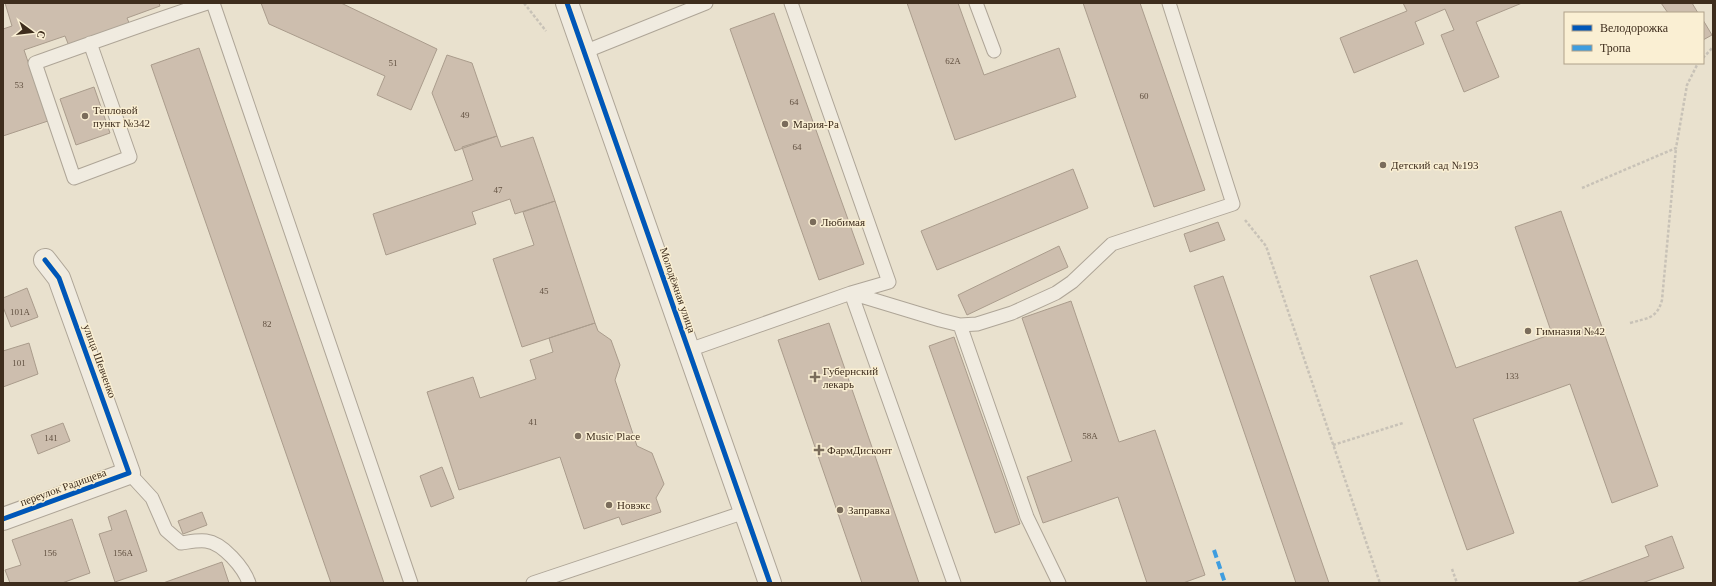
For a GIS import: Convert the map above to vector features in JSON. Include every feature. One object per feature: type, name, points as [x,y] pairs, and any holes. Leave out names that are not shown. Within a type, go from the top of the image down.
[{"type":"street","name":"Молодёжная улица","points":[[567,3],[770,583]]},
{"type":"street","name":"улица Шевченко","points":[[45,260],[59,278],[129,473]]},
{"type":"street","name":"переулок Радищева","points":[[3,519],[129,473]]},
{"type":"lane","points":[[90,43],[130,157],[74,178],[35,63],[90,43],[207,3]]},
{"type":"lane","points":[[213,3],[411,583]]},
{"type":"lane","points":[[584,52],[706,3]]},
{"type":"lane","points":[[689,350],[851,293],[889,282],[791,3]]},
{"type":"lane","points":[[976,3],[994,51]]},
{"type":"lane","points":[[851,293],[960,325],[977,324],[1012,313],[1056,293],[1072,282],[1112,244],[1233,204],[1169,3]]},
{"type":"lane","points":[[851,293],[954,583]]},
{"type":"lane","points":[[960,325],[1027,517],[1059,583]]},
{"type":"lane","points":[[129,473],[152,498],[166,530],[181,543],[207,541],[227,552],[246,574],[249,583]]},
{"type":"lane","points":[[533,583],[745,512]]},
{"type":"path","points":[[524,3],[546,31]]},
{"type":"path","points":[[1704,57],[1713,47]]},
{"type":"path","points":[[1630,323],[1653,317],[1659,311],[1662,300],[1676,148],[1687,85],[1698,64]]},
{"type":"path","points":[[1582,188],[1676,148]]},
{"type":"path","points":[[1233,204],[1266,246],[1380,583]]},
{"type":"path","points":[[1333,444],[1403,422]]},
{"type":"path","points":[[1452,569],[1457,583]]},
{"type":"building","points":[[5,3],[159,3],[160,6],[127,18],[130,25],[69,46],[65,36],[24,50],[48,121],[3,136],[3,29],[12,26]]},
{"type":"building","points":[[261,3],[341,3],[437,49],[411,110],[377,95],[385,76],[269,24]]},
{"type":"building","points":[[907,3],[958,3],[984,75],[1059,48],[1076,97],[955,140]]},
{"type":"building","points":[[1083,3],[1140,3],[1205,190],[1154,207]]},
{"type":"building","points":[[1403,3],[1522,3],[1476,22],[1499,77],[1464,92],[1441,35],[1454,30],[1445,9],[1415,22],[1424,44],[1354,73],[1340,38],[1407,11]]},
{"type":"building","points":[[1661,3],[1692,3],[1697,12],[1667,12]]},
{"type":"building","points":[[774,13],[864,264],[819,280],[730,29]]},
{"type":"building","points":[[1704,22],[1712,35],[1704,39]]},
{"type":"building","points":[[199,48],[384,583],[331,583],[151,65]]},
{"type":"building","points":[[447,55],[472,63],[497,136],[455,151],[432,93]]},
{"type":"building","name":"Тепловой пункт №342","points":[[94,87],[110,133],[76,145],[60,99]]},
{"type":"building","points":[[497,136],[501,147],[533,137],[555,201],[515,214],[510,199],[472,212],[476,224],[386,255],[373,214],[473,180],[462,147]]},
{"type":"building","points":[[1073,169],[1088,208],[937,270],[921,231]]},
{"type":"building","points":[[555,201],[595,323],[522,347],[493,259],[534,245],[523,212]]},
{"type":"building","points":[[1561,211],[1658,486],[1612,503],[1570,384],[1473,419],[1514,533],[1467,550],[1370,276],[1417,260],[1456,368],[1552,334],[1515,227]]},
{"type":"building","points":[[1218,222],[1225,240],[1190,252],[1184,234]]},
{"type":"building","points":[[1059,246],[1068,267],[967,315],[958,295]]},
{"type":"building","points":[[1223,276],[1329,583],[1296,583],[1194,286]]},
{"type":"building","points":[[27,288],[38,317],[11,327],[3,307],[3,298]]},
{"type":"building","points":[[1071,301],[1119,442],[1155,430],[1205,575],[1183,583],[1147,583],[1118,497],[1043,523],[1027,477],[1072,461],[1022,318]]},
{"type":"building","points":[[595,323],[598,331],[611,340],[620,365],[615,380],[637,446],[652,453],[664,484],[656,498],[661,512],[622,525],[619,517],[584,529],[560,457],[459,490],[427,392],[473,377],[480,398],[536,379],[530,360],[553,352],[549,338]]},
{"type":"building","points":[[829,323],[919,583],[862,583],[778,340]]},
{"type":"building","points":[[954,337],[1020,524],[995,533],[929,346]]},
{"type":"building","points":[[29,343],[38,374],[3,387],[3,351]]},
{"type":"building","points":[[63,423],[70,441],[38,454],[31,435]]},
{"type":"building","points":[[442,467],[454,498],[431,507],[420,476]]},
{"type":"building","points":[[126,510],[147,571],[115,582],[99,534],[112,530],[108,517]]},
{"type":"building","points":[[202,512],[207,525],[183,534],[178,521]]},
{"type":"building","points":[[72,519],[90,573],[62,583],[10,583],[5,570],[21,565],[12,540]]},
{"type":"building","points":[[1672,536],[1684,568],[1642,583],[1576,583],[1649,556],[1645,546]]},
{"type":"building","points":[[222,562],[229,583],[163,583]]},
{"type":"marked path","points":[[1214,550],[1225,583]]},
{"type":"cycle path","points":[[567,3],[770,583]]},
{"type":"cycle path","points":[[3,519],[129,473],[59,278],[45,260]]},
{"type":"place","name":"Тепловой пункт №342","points":[[85,116]]},
{"type":"place","name":"Мария-Ра","points":[[785,124]]},
{"type":"place","name":"Детский сад №193","points":[[1383,165]]},
{"type":"place","name":"Любимая","points":[[813,222]]},
{"type":"place","name":"Гимназия №42","points":[[1528,331]]},
{"type":"place","name":"Губернский лекарь","points":[[815,377]]},
{"type":"place","name":"Music Place","points":[[578,436]]},
{"type":"place","name":"ФармДисконт","points":[[819,450]]},
{"type":"place","name":"Новэкс","points":[[609,505]]},
{"type":"place","name":"Заправка","points":[[840,510]]}]
